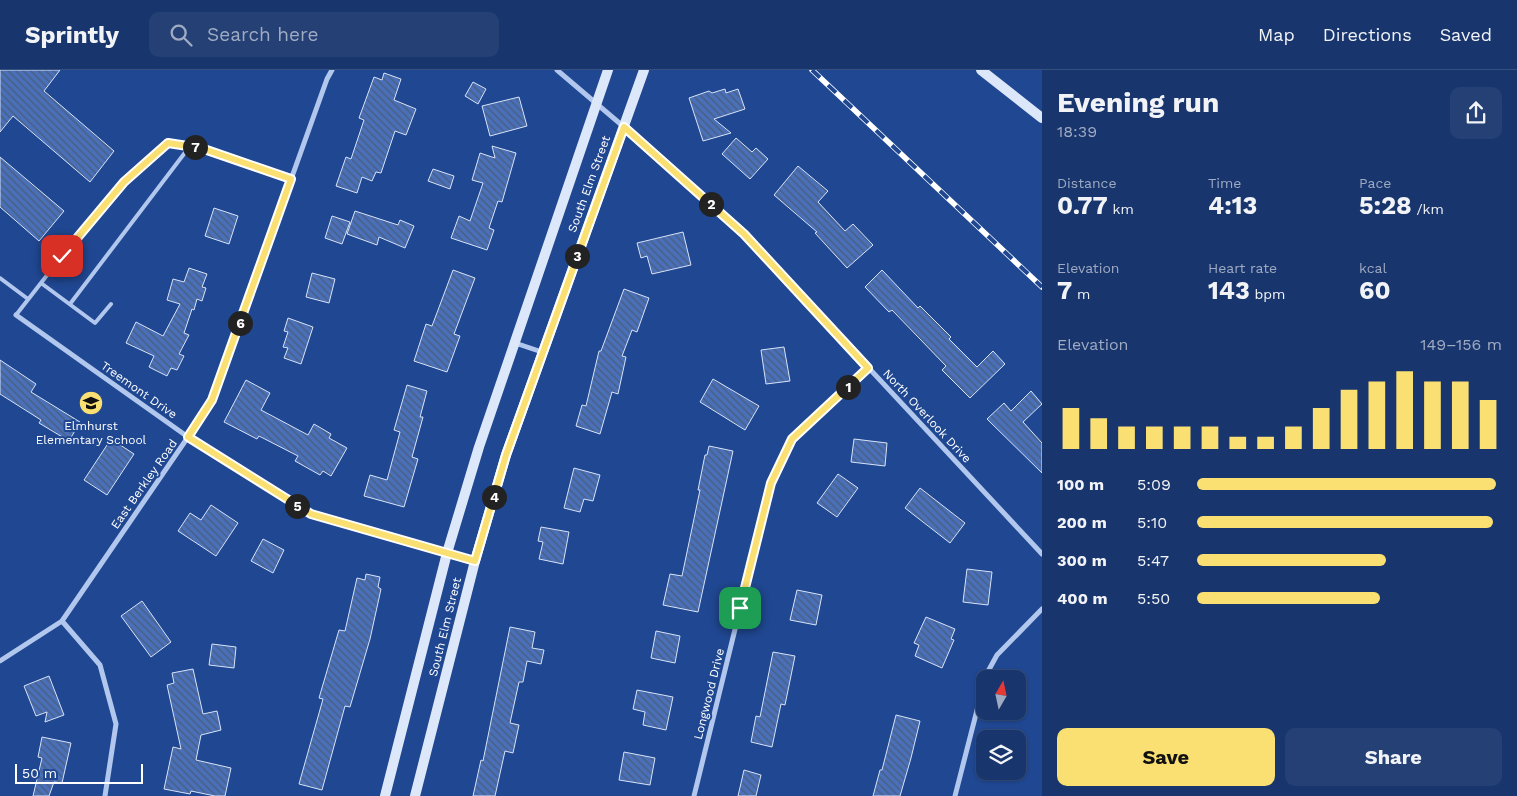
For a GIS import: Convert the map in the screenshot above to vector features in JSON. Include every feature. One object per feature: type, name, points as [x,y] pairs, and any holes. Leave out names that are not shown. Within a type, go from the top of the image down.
[{"type":"street","name":"East Berkley Road","points":[[62,621],[212,400],[327,79],[332,70]]},
{"type":"street","name":"North Overlook Drive","points":[[557,70],[744,234],[1042,554]]},
{"type":"street","name":"South Elm Street","points":[[385,796],[446,553],[479,447],[608,70]]},
{"type":"street","name":"South Elm Street","points":[[415,796],[475,561],[506,455],[644,70]]},
{"type":"street","points":[[981,70],[1042,118]]},
{"type":"street","name":"Treemont Drive","points":[[16,315],[188,437],[311,514],[475,561]]},
{"type":"street","points":[[515,343],[542,352]]},
{"type":"street","name":"Longwood Drive","points":[[694,796],[771,483],[792,439],[868,368]]},
{"type":"street","points":[[955,796],[986,675],[997,656],[1042,609]]},
{"type":"street","points":[[0,661],[62,621],[100,665],[116,724],[105,796]]},
{"type":"lane","points":[[16,315],[124,182],[168,143],[190,146],[291,179]]},
{"type":"lane","points":[[70,304],[190,146]]},
{"type":"lane","points":[[0,278],[28,299]]},
{"type":"lane","points":[[41,283],[95,323],[111,304]]},
{"type":"building","points":[[0,70],[60,70],[44,91],[114,151],[90,182],[13,116],[0,132]]},
{"type":"building","points":[[384,73],[401,79],[394,100],[416,109],[406,135],[395,131],[381,173],[376,172],[372,181],[362,177],[357,193],[336,186],[346,157],[351,159],[364,120],[359,118],[374,77],[382,80]]},
{"type":"building","points":[[473,82],[486,89],[478,104],[465,96]]},
{"type":"building","points":[[725,89],[726,93],[738,89],[745,109],[714,119],[731,133],[703,141],[689,98],[709,91],[712,93]]},
{"type":"building","points":[[519,97],[527,126],[490,136],[482,106]]},
{"type":"building","points":[[736,138],[752,152],[756,148],[768,159],[750,179],[722,154]]},
{"type":"building","points":[[492,146],[516,153],[502,202],[498,201],[489,228],[494,230],[487,250],[451,238],[459,216],[470,221],[483,183],[472,180],[480,153],[495,158]]},
{"type":"building","points":[[0,157],[64,211],[39,241],[0,207]]},
{"type":"building","points":[[798,166],[828,191],[818,202],[845,231],[853,224],[873,245],[847,268],[815,233],[817,232],[774,195]]},
{"type":"building","points":[[433,169],[454,176],[450,189],[428,181]]},
{"type":"building","points":[[214,208],[238,216],[229,244],[205,236]]},
{"type":"building","points":[[355,211],[398,225],[400,220],[414,226],[405,248],[379,237],[377,245],[347,234]]},
{"type":"building","points":[[332,216],[350,222],[342,244],[325,238]]},
{"type":"building","points":[[683,232],[691,265],[652,274],[647,256],[641,258],[637,243]]},
{"type":"building","points":[[189,268],[207,274],[202,287],[206,288],[202,301],[197,299],[194,310],[192,309],[184,333],[189,335],[179,354],[184,356],[177,370],[171,368],[167,376],[149,367],[154,356],[126,343],[136,322],[163,336],[180,304],[167,300],[173,279],[184,282]]},
{"type":"building","points":[[453,270],[475,278],[454,334],[460,336],[447,372],[414,361],[426,324],[432,326]]},
{"type":"building","points":[[882,270],[918,308],[920,306],[951,337],[949,339],[977,367],[993,351],[1005,364],[970,398],[942,370],[946,366],[892,310],[889,312],[865,287]]},
{"type":"building","points":[[312,273],[335,279],[329,303],[306,297]]},
{"type":"building","points":[[624,289],[649,298],[637,332],[632,330],[622,356],[626,357],[618,394],[612,392],[600,434],[576,426],[582,405],[586,406],[599,351],[601,351]]},
{"type":"building","points":[[288,318],[313,327],[301,364],[284,358],[288,348],[283,347],[288,332],[284,331]]},
{"type":"building","points":[[784,347],[790,381],[766,384],[761,350]]},
{"type":"building","points":[[0,360],[36,384],[31,392],[80,422],[69,441],[39,423],[41,420],[0,394]]},
{"type":"building","points":[[713,379],[759,406],[745,430],[700,402]]},
{"type":"building","points":[[246,380],[270,393],[261,410],[308,435],[314,424],[331,434],[329,438],[347,448],[331,476],[323,471],[320,475],[295,461],[298,456],[259,436],[257,439],[224,422]]},
{"type":"building","points":[[407,385],[427,391],[420,417],[423,417],[412,457],[418,459],[404,507],[364,496],[370,475],[387,480],[400,432],[394,430]]},
{"type":"building","points":[[1031,391],[1042,404],[1023,422],[1042,443],[1042,473],[987,419],[1004,403],[1011,411]]},
{"type":"building","points":[[111,439],[134,454],[107,495],[84,480]]},
{"type":"building","points":[[854,439],[887,443],[885,466],[851,462]]},
{"type":"building","points":[[709,446],[733,451],[698,612],[663,605],[670,574],[682,576],[700,490],[698,490],[705,455],[707,455]]},
{"type":"building","points":[[574,468],[600,475],[593,501],[584,499],[580,512],[564,508]]},
{"type":"building","points":[[838,474],[858,488],[837,517],[817,503]]},
{"type":"building","points":[[920,488],[965,523],[950,543],[905,508]]},
{"type":"building","points":[[211,505],[238,523],[216,556],[178,531],[190,513],[201,520]]},
{"type":"building","points":[[541,527],[569,532],[563,564],[539,559],[543,542],[538,541]]},
{"type":"building","points":[[263,539],[284,550],[273,573],[251,561]]},
{"type":"building","points":[[967,569],[992,572],[988,605],[963,602]]},
{"type":"building","points":[[366,574],[380,577],[378,587],[381,589],[370,639],[350,707],[345,706],[322,790],[299,784],[323,699],[319,698],[339,630],[345,631],[357,578],[365,580]]},
{"type":"building","points":[[797,590],[822,595],[816,625],[790,620]]},
{"type":"building","points":[[142,601],[171,642],[151,657],[121,616]]},
{"type":"building","points":[[926,617],[955,629],[951,639],[954,640],[942,668],[915,656],[919,645],[914,643]]},
{"type":"building","points":[[510,627],[535,632],[532,648],[544,650],[541,664],[527,661],[523,682],[519,682],[510,723],[519,725],[513,753],[505,751],[495,796],[473,796],[481,760],[483,761]]},
{"type":"building","points":[[656,631],[680,636],[675,663],[651,658]]},
{"type":"building","points":[[212,644],[236,647],[234,668],[209,665]]},
{"type":"building","points":[[773,652],[795,656],[785,705],[781,704],[772,747],[751,742],[756,716],[760,717]]},
{"type":"building","points":[[193,669],[203,714],[217,711],[221,730],[201,735],[196,760],[231,768],[225,796],[191,791],[190,794],[164,789],[173,747],[181,749],[167,685],[174,683],[172,673]]},
{"type":"building","points":[[49,676],[64,715],[45,722],[47,712],[36,716],[24,686]]},
{"type":"building","points":[[637,690],[673,697],[666,730],[643,725],[645,712],[633,709]]},
{"type":"building","points":[[896,715],[920,721],[911,758],[900,796],[873,796],[880,770],[882,770]]},
{"type":"building","points":[[42,737],[71,743],[62,783],[54,782],[49,796],[33,796],[42,758],[38,757]]},
{"type":"building","points":[[624,752],[655,758],[650,785],[619,780]]},
{"type":"building","points":[[744,770],[761,775],[756,796],[738,796]]},
{"type":"railway","points":[[812,70],[1042,287]]},
{"type":"place","name":"Elmhurst Elementary School","points":[[91,403]]},
{"type":"route","points":[[62,256],[124,182],[168,143],[201,148],[291,179],[212,400],[188,437],[311,514],[475,561],[506,455],[624,127],[744,234],[868,368],[792,439],[771,483],[740,608]]}]
